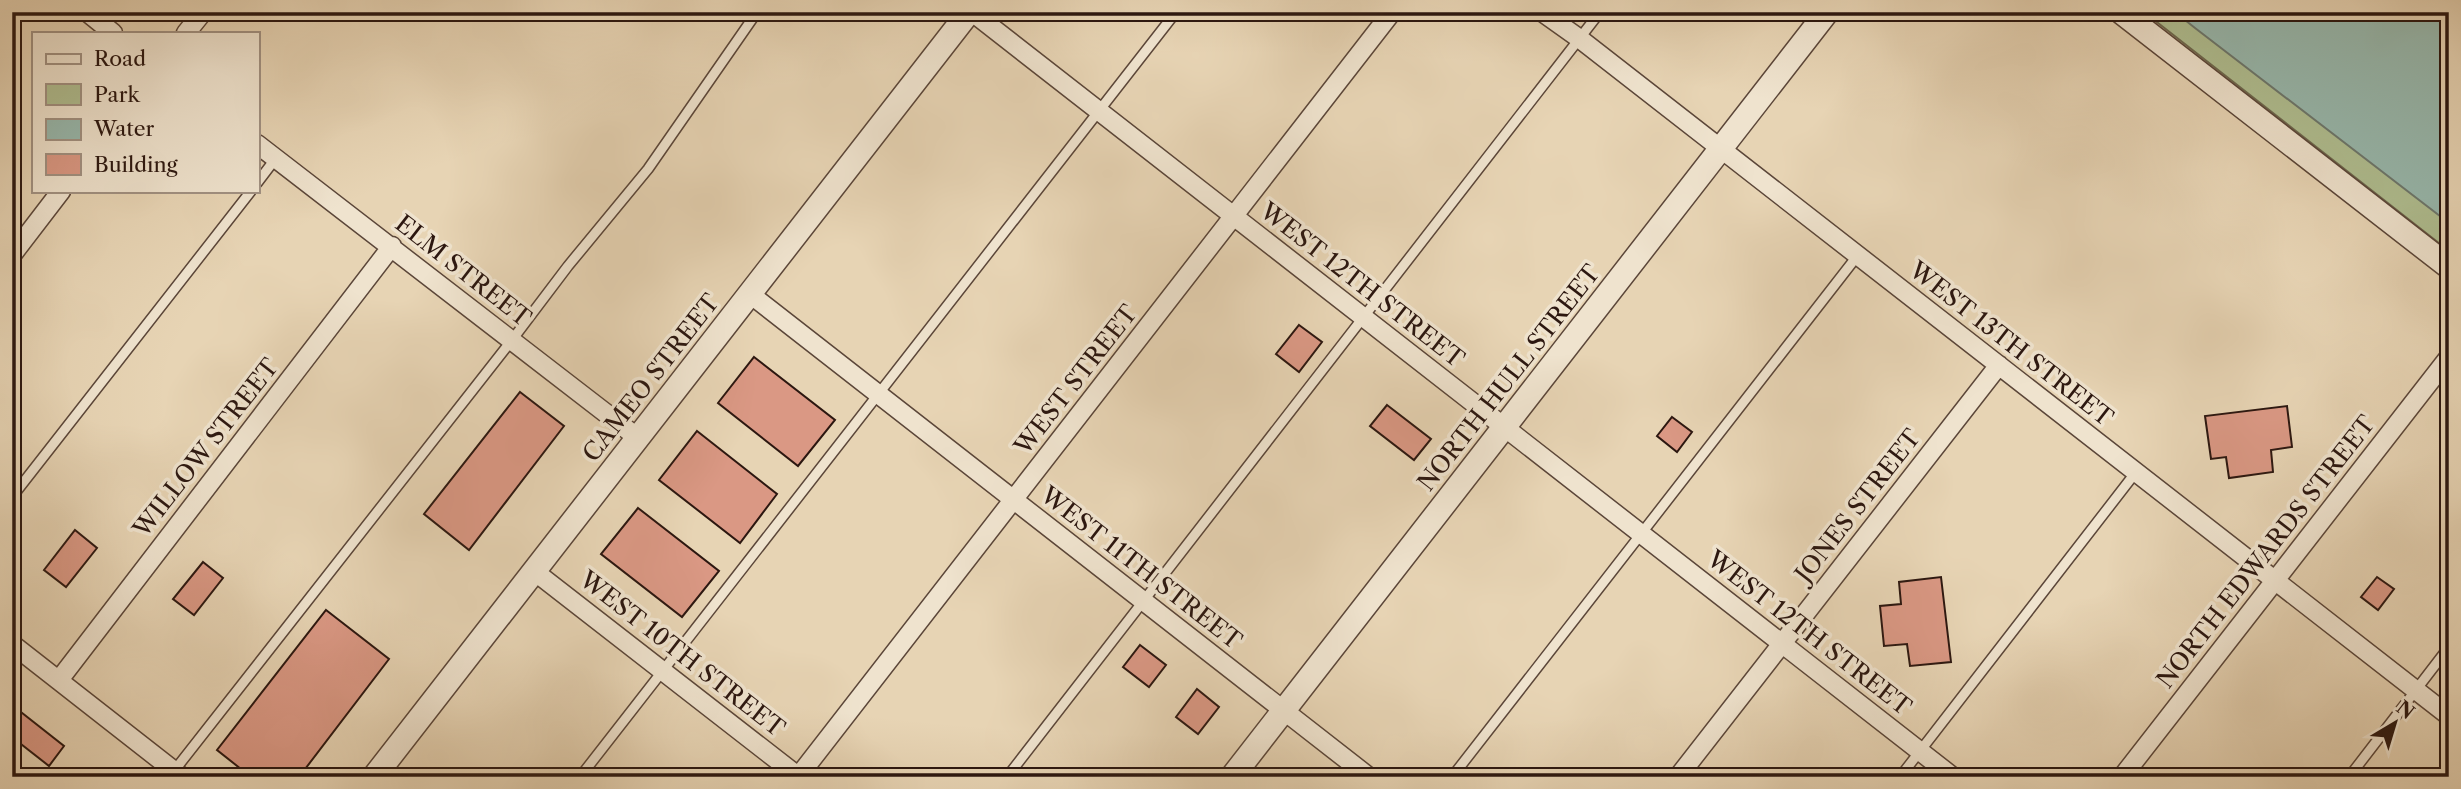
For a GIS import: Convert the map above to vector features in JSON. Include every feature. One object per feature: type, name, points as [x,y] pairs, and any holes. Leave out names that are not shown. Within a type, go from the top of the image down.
[{"type":"street","points":[[87,12],[112,32]]},
{"type":"street","points":[[187,32],[203,12]]},
{"type":"street","name":"WEST 12TH STREET","points":[[971,12],[1953,777]]},
{"type":"street","name":"CAMEO STREET","points":[[374,777],[971,12]]},
{"type":"street","name":"WEST STREET","points":[[799,777],[1392,12]]},
{"type":"street","name":"WEST 13TH STREET","points":[[1542,12],[1580,38],[2449,716]]},
{"type":"street","name":"NORTH HULL STREET","points":[[1231,777],[1827,12]]},
{"type":"street","points":[[2121,12],[2449,267]]},
{"type":"street","name":"ELM STREET","points":[[259,145],[638,438]]},
{"type":"street","points":[[12,255],[60,192]]},
{"type":"street","name":"WILLOW STREET","points":[[59,680],[392,246]]},
{"type":"street","name":"WEST 11TH STREET","points":[[750,294],[1369,777]]},
{"type":"street","name":"NORTH EDWARDS STREET","points":[[2122,777],[2449,357]]},
{"type":"street","name":"JONES STREET","points":[[1678,777],[1999,365]]},
{"type":"street","name":"WEST 10TH STREET","points":[[534,571],[799,777]]},
{"type":"street","points":[[12,643],[178,774]]},
{"type":"lane","points":[[178,774],[568,266],[648,169],[757,12]]},
{"type":"lane","points":[[580,777],[1175,12]]},
{"type":"lane","points":[[1007,777],[1600,12]]},
{"type":"lane","points":[[259,180],[276,158]]},
{"type":"lane","points":[[12,497],[250,192]]},
{"type":"lane","points":[[1452,777],[1858,255]]},
{"type":"lane","points":[[1900,777],[2136,472]]},
{"type":"lane","points":[[2348,777],[2449,647]]},
{"type":"green space","points":[[2144,12],[2449,12],[2449,251]]},
{"type":"water","points":[[2175,12],[2449,12],[2449,223],[2195,28]]},
{"type":"building","points":[[1299,325],[1322,342],[1299,372],[1276,354]]},
{"type":"building","points":[[754,357],[835,420],[798,466],[718,403]]},
{"type":"building","points":[[520,392],[564,426],[469,550],[424,514]]},
{"type":"building","points":[[1387,405],[1431,439],[1414,460],[1370,426]]},
{"type":"building","points":[[2287,406],[2292,447],[2271,450],[2273,472],[2229,478],[2226,457],[2211,459],[2205,416]]},
{"type":"building","points":[[1672,417],[1692,432],[1677,452],[1657,436]]},
{"type":"building","points":[[697,431],[777,494],[740,543],[659,480]]},
{"type":"building","points":[[638,508],[719,571],[682,617],[601,554]]},
{"type":"building","points":[[75,530],[97,548],[66,587],[44,570]]},
{"type":"building","points":[[203,562],[223,578],[194,615],[173,599]]},
{"type":"building","points":[[1941,577],[1951,662],[1910,666],[1907,644],[1884,646],[1880,606],[1901,604],[1899,582]]},
{"type":"building","points":[[2377,577],[2394,589],[2378,610],[2361,597]]},
{"type":"building","points":[[326,610],[389,659],[299,777],[251,777],[217,750]]},
{"type":"building","points":[[1140,645],[1166,665],[1149,687],[1123,667]]},
{"type":"building","points":[[1197,689],[1219,707],[1198,734],[1176,717]]},
{"type":"building","points":[[12,705],[64,746],[49,766],[12,737]]}]
